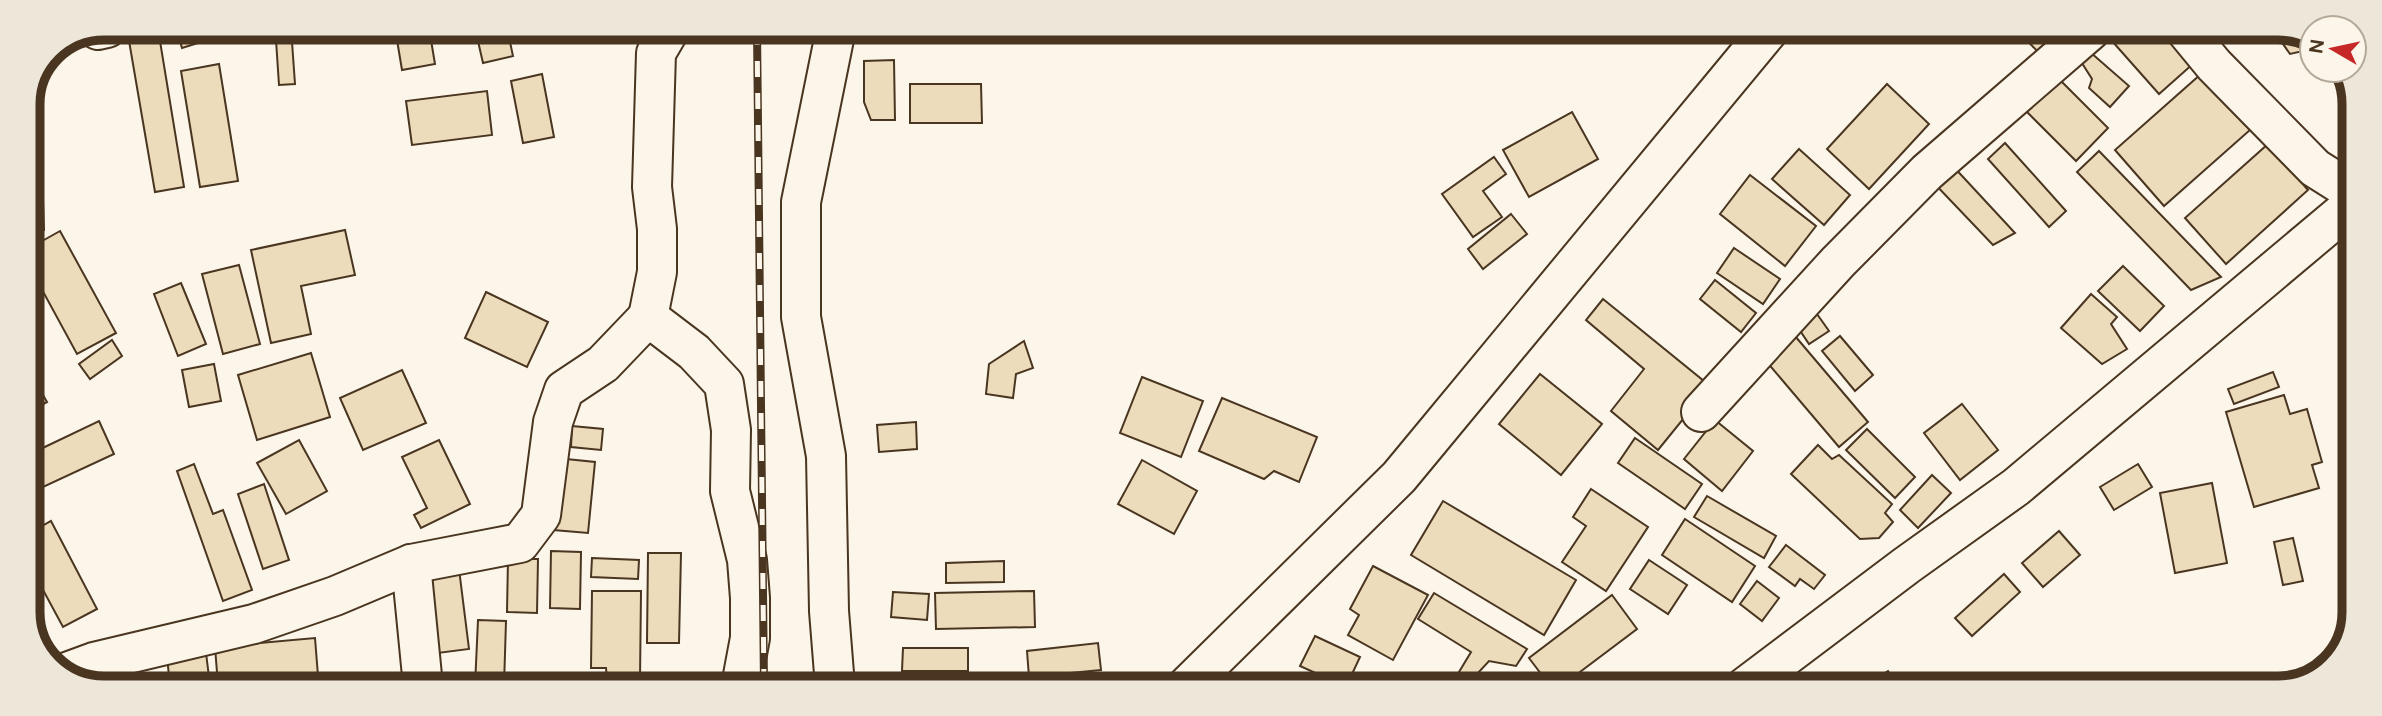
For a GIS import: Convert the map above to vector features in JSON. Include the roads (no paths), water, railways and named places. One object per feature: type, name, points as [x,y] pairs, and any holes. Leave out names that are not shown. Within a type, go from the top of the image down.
[{"type":"street","points":[[76,669],[254,624],[335,596],[411,564],[520,543],[541,515],[553,422],[564,390],[603,364],[648,317],[657,272],[657,229],[652,187],[656,53],[664,40]]},
{"type":"street","points":[[834,40],[801,202],[801,317],[827,456],[829,611],[834,676]]},
{"type":"street","points":[[1196,676],[1399,477],[1761,40]]},
{"type":"street","points":[[1701,412],[1838,262],[1927,172],[2079,40]]},
{"type":"street","points":[[2193,40],[2214,65],[2315,168],[2342,185]]},
{"type":"street","points":[[1760,676],[2016,487],[2342,213]]},
{"type":"street","points":[[648,317],[694,352],[724,384],[731,430],[730,491],[747,560],[750,598],[750,638],[743,676]]},
{"type":"street","points":[[411,564],[422,676]]},
{"type":"railway","points":[[757,40],[764,676]]}]
